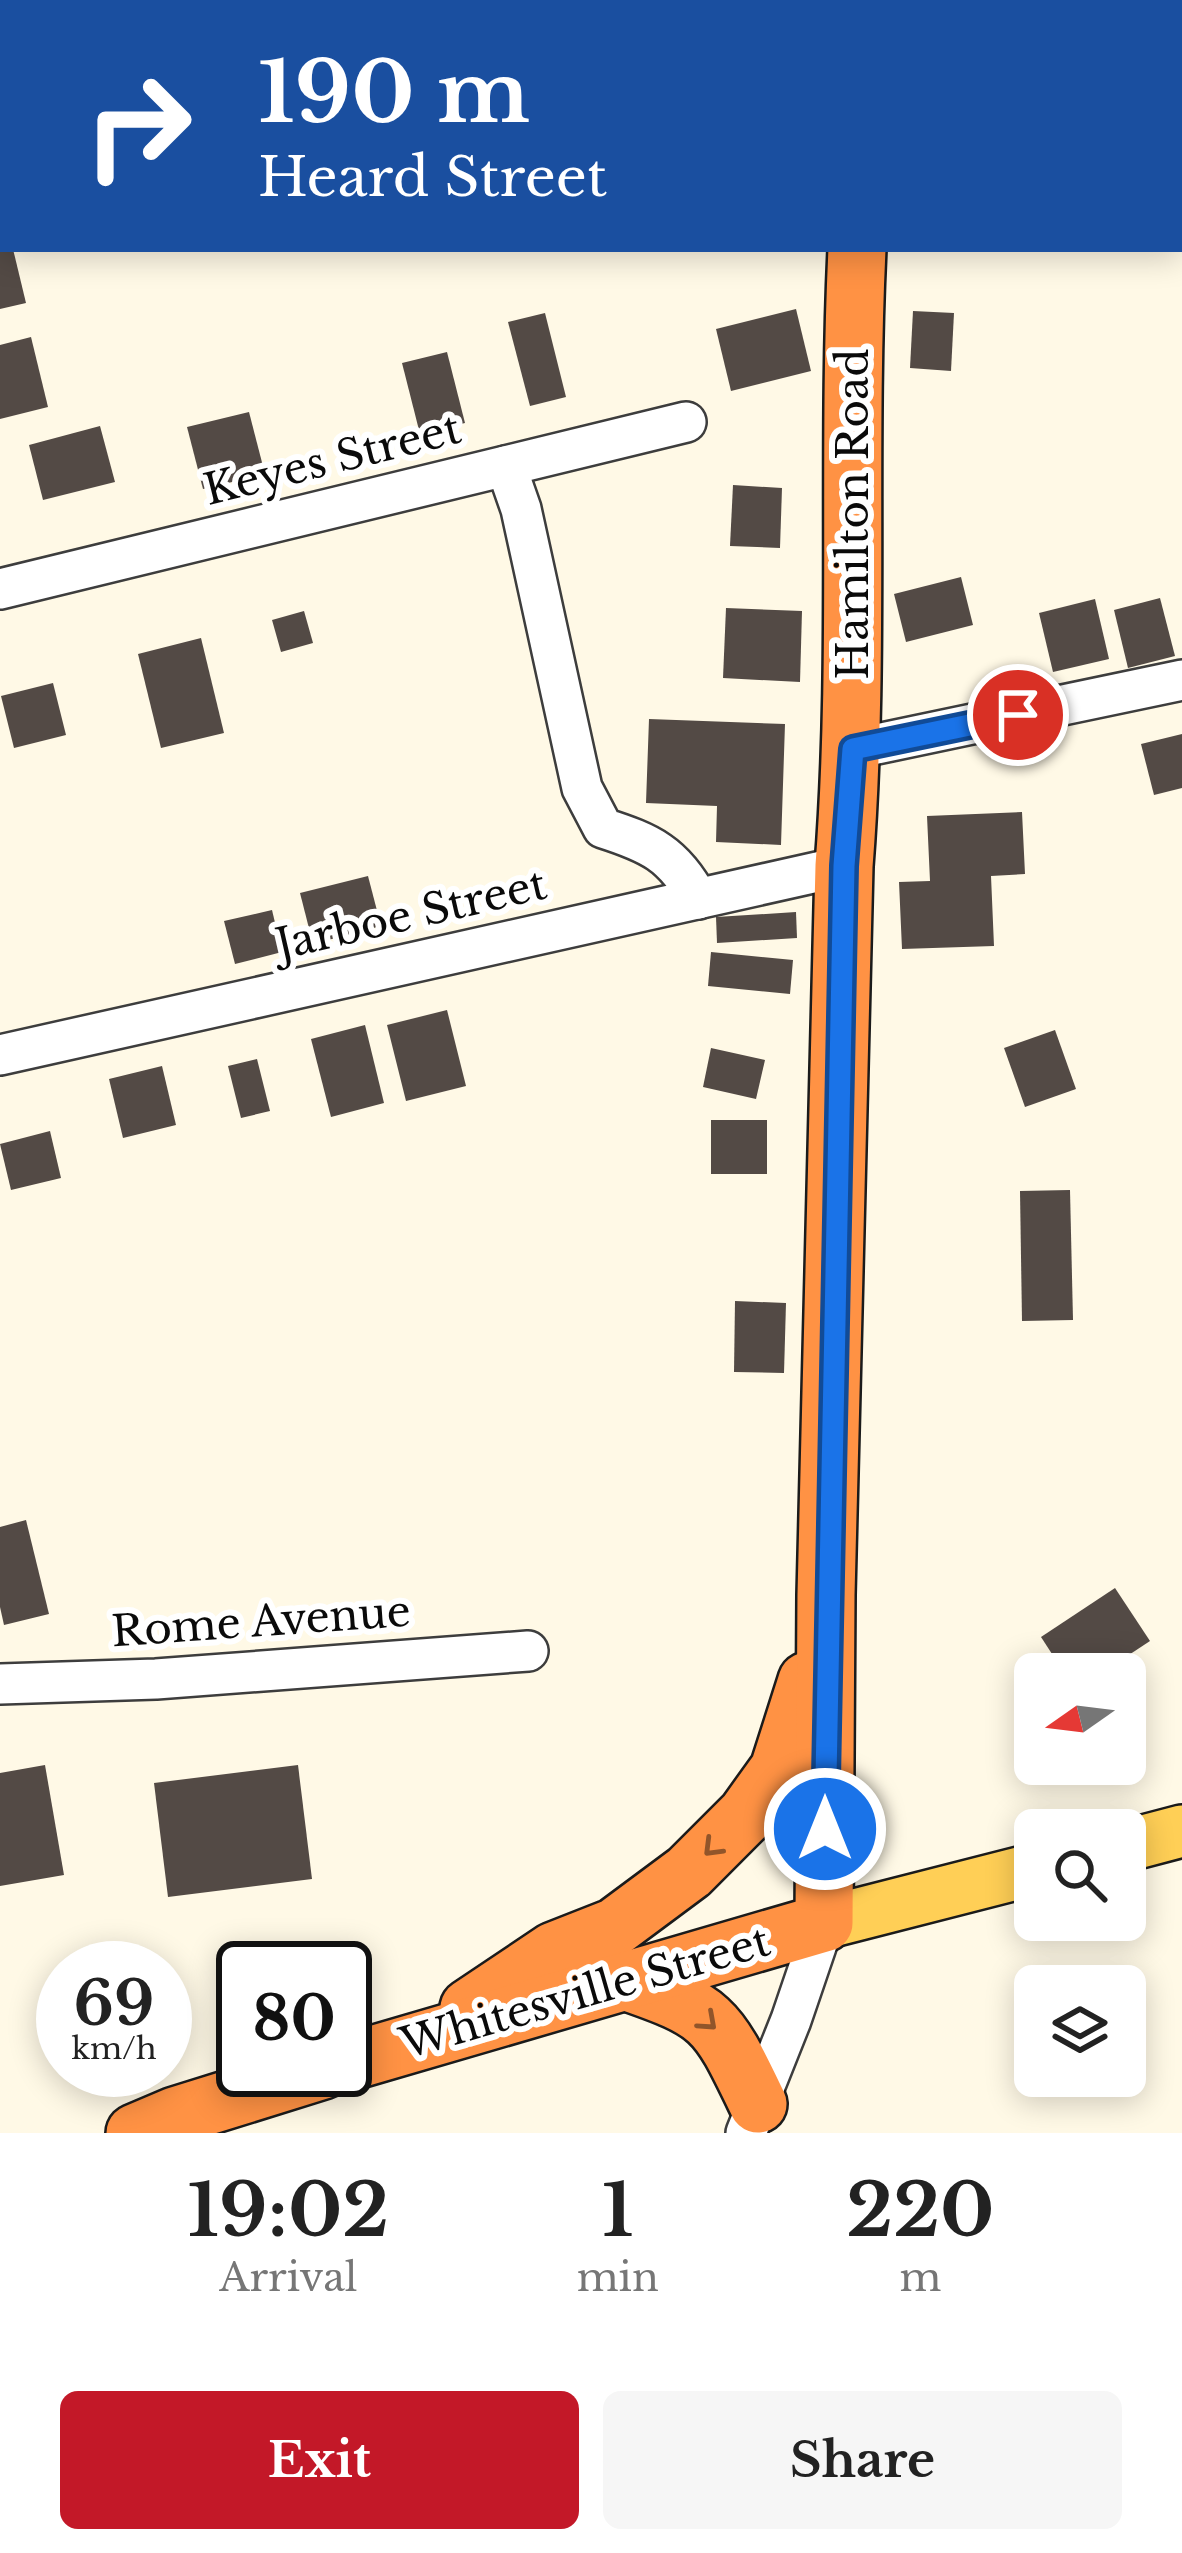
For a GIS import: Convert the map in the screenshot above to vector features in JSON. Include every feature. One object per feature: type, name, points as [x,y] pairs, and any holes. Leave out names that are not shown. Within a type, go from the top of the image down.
[{"type":"highway","name":"Hamilton Road","points":[[824,1922],[826,1594],[844,866],[853,749],[850,383],[857,252]]},
{"type":"highway","points":[[422,2040],[554,1951],[616,1927],[689,1872],[746,1815],[779,1769],[801,1708],[826,1594]]},
{"type":"highway","name":"Whitesville Street","points":[[372,2055],[824,1922]]},
{"type":"highway","points":[[622,1980],[708,2016],[734,2049],[752,2118]]},
{"type":"highway","points":[[135,2133],[236,2097]]},
{"type":"main road","points":[[1146,1840],[1182,1831]]},
{"type":"main road","name":"Whitesville Street","points":[[824,1922],[1014,1874]]},
{"type":"street","name":"Keyes Street","points":[[0,589],[686,422]]},
{"type":"street","points":[[506,466],[521,509],[582,788],[603,828],[645,841],[682,868],[698,899]]},
{"type":"street","points":[[853,749],[1182,680]]},
{"type":"street","name":"Jarboe Street","points":[[0,1055],[844,866]]},
{"type":"street","name":"Rome Avenue","points":[[0,1684],[156,1678],[528,1651]]},
{"type":"street","name":"Hamilton Road","points":[[752,2118],[824,1922]]},
{"type":"building","points":[[0,252],[14,252],[26,303],[0,309]]},
{"type":"building","points":[[796,309],[811,371],[731,391],[716,329]]},
{"type":"building","points":[[913,311],[954,313],[951,371],[910,368]]},
{"type":"building","points":[[545,313],[566,397],[530,406],[508,322]]},
{"type":"building","points":[[31,337],[48,407],[0,419],[0,345]]},
{"type":"building","points":[[447,352],[465,423],[420,434],[402,363]]},
{"type":"building","points":[[249,412],[265,474],[203,489],[187,427]]},
{"type":"building","points":[[100,426],[115,482],[43,500],[29,445]]},
{"type":"building","points":[[733,485],[782,488],[780,548],[730,546]]},
{"type":"building","points":[[961,577],[973,625],[906,642],[894,594]]},
{"type":"building","points":[[1160,598],[1175,656],[1128,668],[1114,610]]},
{"type":"building","points":[[1095,599],[1109,659],[1053,672],[1039,613]]},
{"type":"building","points":[[726,608],[802,611],[800,682],[723,678]]},
{"type":"building","points":[[304,611],[313,643],[281,652],[272,620]]},
{"type":"building","points":[[201,638],[224,733],[161,748],[138,654]]},
{"type":"building","points":[[53,683],[66,735],[14,748],[1,696]]},
{"type":"building","points":[[649,719],[785,724],[781,845],[716,842],[717,806],[646,803]]},
{"type":"building","points":[[1182,734],[1182,788],[1154,795],[1141,744]]},
{"type":"building","points":[[1022,812],[1025,874],[991,876],[994,946],[902,949],[899,882],[930,881],[927,816]]},
{"type":"building","points":[[368,876],[381,926],[313,944],[300,893]]},
{"type":"building","points":[[272,910],[282,952],[235,964],[224,921]]},
{"type":"building","points":[[796,912],[797,938],[717,943],[716,917]]},
{"type":"building","points":[[711,952],[793,960],[790,994],[708,986]]},
{"type":"building","points":[[447,1010],[466,1086],[406,1101],[387,1025]]},
{"type":"building","points":[[365,1025],[384,1103],[331,1117],[311,1039]]},
{"type":"building","points":[[1055,1030],[1076,1089],[1025,1107],[1004,1048]]},
{"type":"building","points":[[711,1048],[765,1060],[756,1099],[703,1087]]},
{"type":"building","points":[[257,1059],[270,1111],[241,1118],[228,1066]]},
{"type":"building","points":[[162,1066],[176,1125],[123,1138],[109,1079]]},
{"type":"building","points":[[711,1120],[767,1120],[767,1174],[711,1174]]},
{"type":"building","points":[[50,1131],[61,1178],[11,1190],[0,1144]]},
{"type":"building","points":[[1070,1190],[1073,1320],[1022,1321],[1020,1191]]},
{"type":"building","points":[[735,1301],[786,1303],[784,1373],[734,1372]]},
{"type":"building","points":[[26,1520],[49,1614],[4,1625],[0,1527]]},
{"type":"building","points":[[1115,1588],[1150,1641],[1132,1653],[1051,1653],[1041,1637]]},
{"type":"building","points":[[45,1765],[64,1875],[0,1886],[0,1773]]},
{"type":"building","points":[[298,1765],[312,1879],[168,1897],[154,1783]]},
{"type":"route","points":[[825,1829],[826,1594],[844,866],[853,749],[1018,715]]}]
